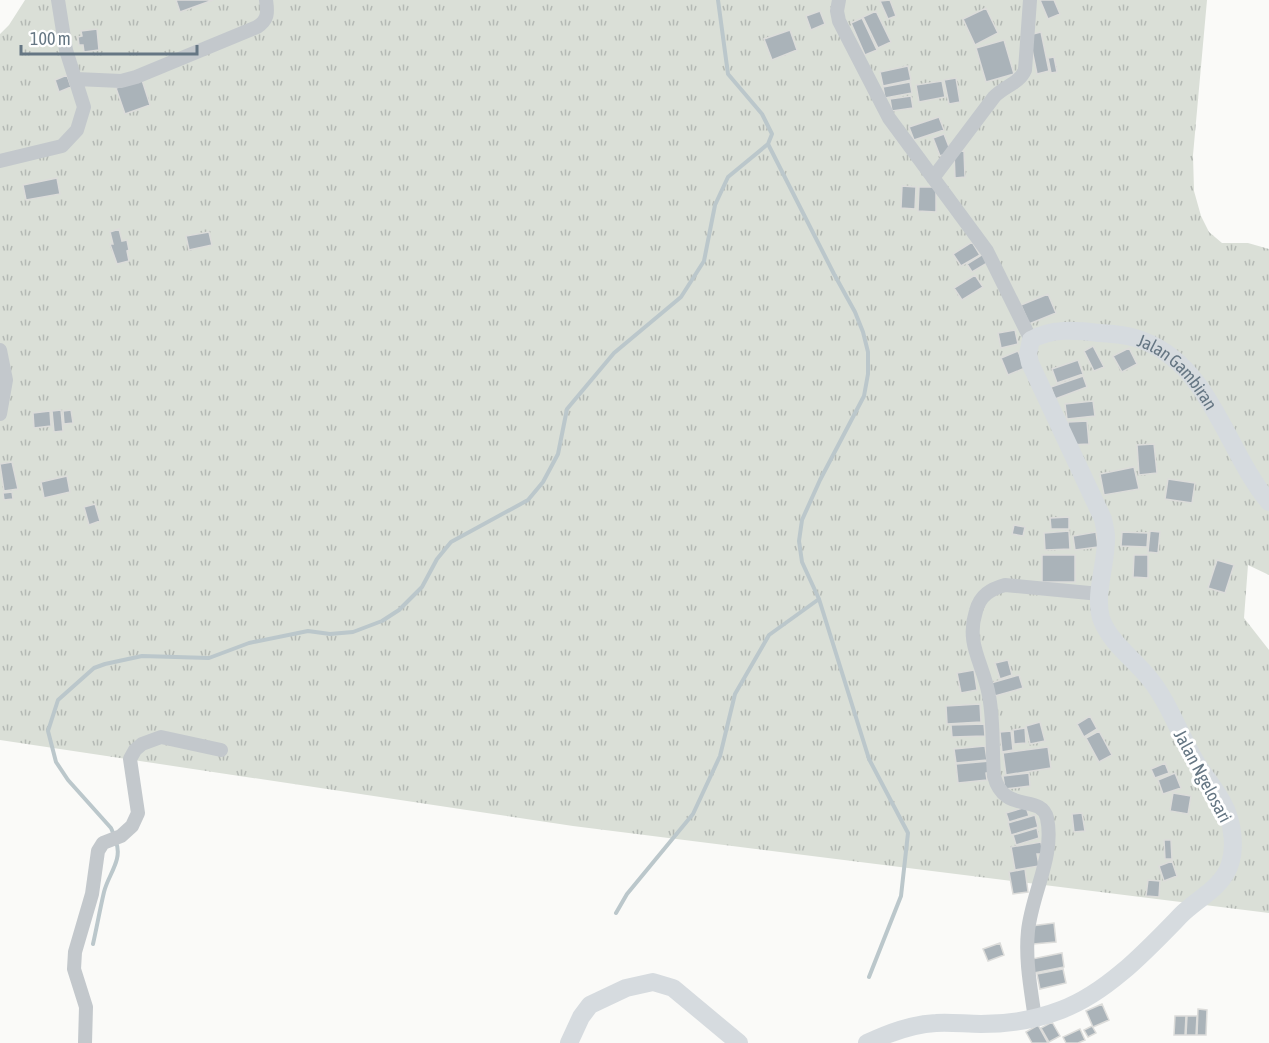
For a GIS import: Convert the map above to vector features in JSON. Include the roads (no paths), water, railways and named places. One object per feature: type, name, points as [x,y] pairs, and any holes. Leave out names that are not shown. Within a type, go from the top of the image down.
[{"type":"street","points":[[0,161],[62,146],[77,130],[84,107],[66,50],[58,0]]},
{"type":"street","points":[[76,79],[121,81],[147,72],[263,23],[267,12],[266,0]]},
{"type":"street","points":[[839,0],[839,21],[884,109],[903,140],[987,251],[1031,340]]},
{"type":"street","points":[[933,178],[1000,90],[1016,82],[1022,76],[1025,70],[1030,0]]},
{"type":"street","name":"Jalan Gambiran","points":[[1031,340],[1051,332],[1095,332],[1125,336],[1143,341],[1161,350],[1184,368],[1205,394],[1254,482],[1269,502]]},
{"type":"street","name":"Jalan Ngelosari","points":[[867,1043],[892,1032],[915,1026],[936,1023],[1008,1023],[1035,1019],[1062,1010],[1099,989],[1149,948],[1187,909],[1219,883],[1231,863],[1233,837],[1227,812],[1194,759],[1160,692],[1150,678],[1111,637],[1101,617],[1100,594],[1106,538],[1103,519],[1030,363],[1028,354],[1031,340]]},
{"type":"street","points":[[0,350],[6,380],[0,414]]},
{"type":"street","points":[[1035,1019],[1029,969],[1028,931],[1049,845],[1048,823],[1046,814],[1041,808],[1010,799],[996,786],[990,698],[971,636],[972,622],[978,603],[985,594],[1005,585],[1100,594]]},
{"type":"street","points":[[85,1043],[86,1007],[73,962],[92,894],[98,851],[103,843],[132,826],[138,813],[130,759],[135,750],[161,737],[221,750]]},
{"type":"street","points":[[569,1043],[581,1017],[590,1005],[626,988],[653,982],[673,988],[739,1043]]},
{"type":"waterway","points":[[114,835],[111,828],[68,780],[56,762],[48,731],[58,700],[94,668],[105,664],[142,656],[209,658],[249,643],[308,631],[330,634],[353,632],[382,621],[399,610],[422,587],[437,559],[451,542],[528,500],[543,482],[558,454],[567,409],[614,353],[681,297],[704,261],[715,205],[728,177],[768,144],[772,134],[762,114],[728,74],[718,0]]},
{"type":"waterway","points":[[768,144],[855,312],[868,352],[868,374],[864,396],[802,520],[799,541],[802,562],[819,599],[869,759],[908,833],[901,896],[869,977]]},
{"type":"waterway","points":[[616,913],[627,894],[693,814],[720,756],[735,694],[769,635],[819,599]]},
{"type":"waterway","points":[[93,944],[104,892],[118,855],[116,842]]}]
